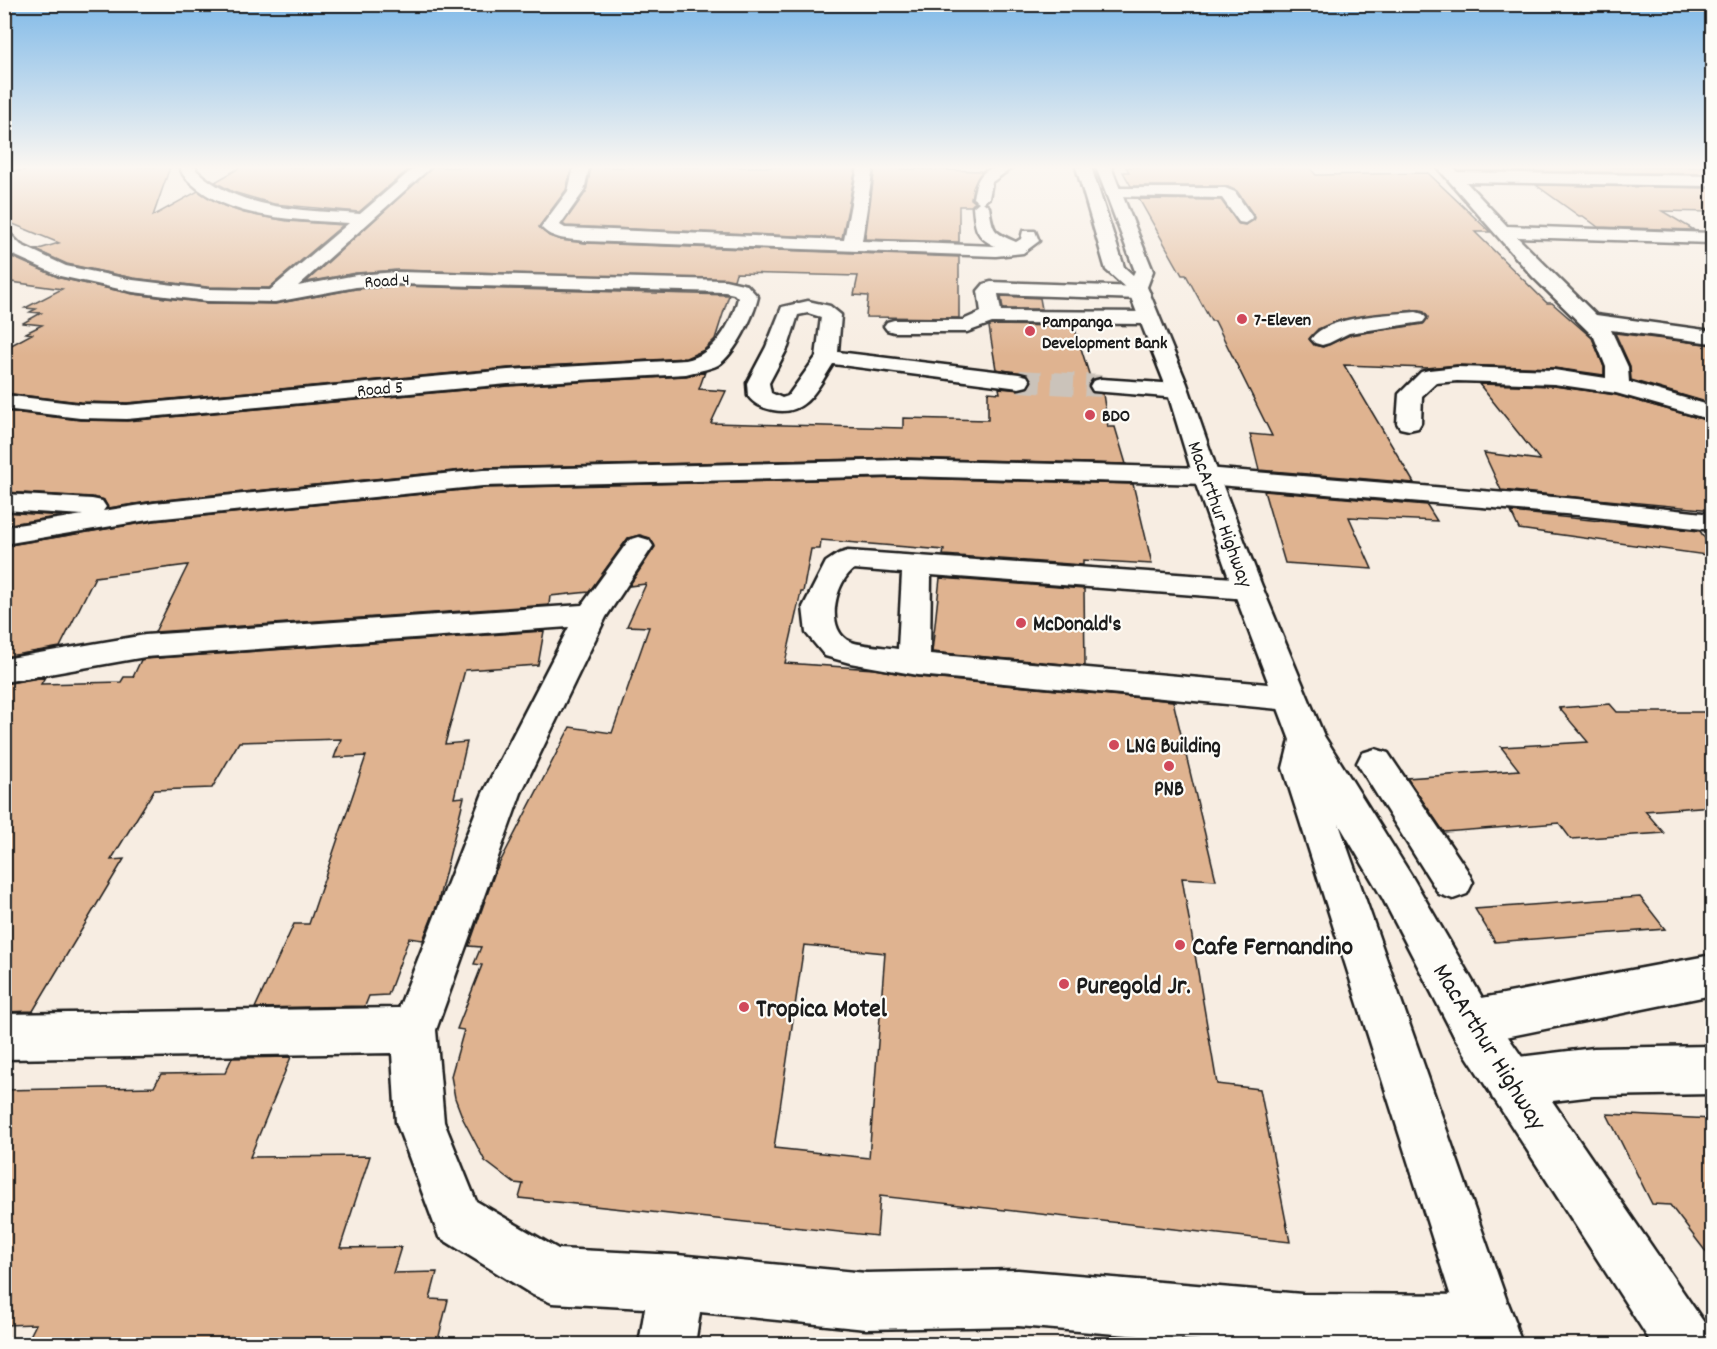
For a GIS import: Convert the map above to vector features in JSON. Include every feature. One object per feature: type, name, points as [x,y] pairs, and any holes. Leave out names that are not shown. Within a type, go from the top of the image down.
[{"type":"main road","points":[[275,296],[351,230]]},
{"type":"main road","points":[[555,230],[561,233],[585,236],[996,251],[1023,242],[990,237],[984,230]]},
{"type":"main road","points":[[852,245],[855,230]]},
{"type":"main road","points":[[1103,230],[1115,270],[1138,290]]},
{"type":"main road","name":"MacArthur Highway","points":[[1128,230],[1144,271],[1138,290],[1178,391],[1206,476],[1248,589],[1308,740],[1397,887],[1471,1022],[1684,1344]]},
{"type":"main road","points":[[1503,231],[1705,238],[1713,248]]},
{"type":"main road","points":[[1503,231],[1540,273],[1604,335],[1617,367],[1618,386]]},
{"type":"main road","name":"Road 4","points":[[4,238],[15,249],[60,270],[133,286],[207,295],[275,296],[383,278],[725,286],[740,289],[748,297],[736,324]]},
{"type":"main road","points":[[992,317],[988,291],[991,288],[1138,290]]},
{"type":"main road","points":[[894,326],[967,326],[983,318],[992,317],[1149,318]]},
{"type":"main road","points":[[1322,339],[1344,327],[1416,318]]},
{"type":"main road","points":[[1591,321],[1713,337]]},
{"type":"main road","name":"Road 5","points":[[4,402],[80,411],[127,412],[508,377],[686,367],[707,362],[715,357],[721,351],[736,324]]},
{"type":"main road","points":[[827,357],[1019,381]]},
{"type":"main road","points":[[1409,423],[1412,394],[1429,377],[1457,374],[1554,377],[1618,386],[1713,413]]},
{"type":"main road","points":[[1101,386],[1178,391]]},
{"type":"main road","points":[[4,536],[154,511],[483,478],[904,468],[1206,476],[1577,507],[1713,522]]},
{"type":"main road","points":[[4,502],[154,511]]},
{"type":"main road","points":[[639,546],[591,615],[502,793],[412,1030],[420,1122],[457,1218],[552,1276],[677,1282],[866,1301],[1018,1298],[1302,1322],[1491,1334],[1301,768],[1308,740]]},
{"type":"main road","points":[[1248,589],[848,560],[836,568],[818,607],[822,633],[836,648],[850,652],[918,664],[1290,698]]},
{"type":"main road","points":[[917,565],[914,659],[918,664]]},
{"type":"main road","points":[[4,671],[145,646],[591,615]]},
{"type":"main road","points":[[1375,763],[1453,882]]},
{"type":"main road","points":[[1471,1022],[1713,975]]},
{"type":"main road","points":[[4,1036],[412,1030]]},
{"type":"main road","points":[[1510,1082],[1594,1072],[1713,1070]]},
{"type":"main road","points":[[667,1344],[677,1282]]},
{"type":"building","points":[[27,230],[337,230],[269,288],[207,287],[133,278],[67,264],[36,250],[59,243]]},
{"type":"building","points":[[363,230],[542,230],[549,236],[561,240],[585,243],[959,257],[959,318],[866,317],[868,296],[854,295],[858,276],[736,273],[734,280],[398,270],[356,273],[306,282]]},
{"type":"building","points":[[657,230],[844,230],[842,238]]},
{"type":"building","points":[[866,230],[959,230],[959,242],[865,239]]},
{"type":"building","points":[[1157,230],[1488,230],[1490,232],[1475,232],[1547,303],[1552,303],[1592,338],[1604,367],[1604,375],[1554,368],[1457,365],[1427,368],[1344,365],[1414,483],[1259,470],[1250,434],[1272,436],[1215,321],[1211,321],[1186,275],[1182,275]],"holes":[[[1416,310],[1424,312],[1428,317],[1423,324],[1350,335],[1323,347],[1314,345],[1309,339],[1318,329],[1344,319]]]},
{"type":"building","points":[[12,257],[60,278],[133,294],[207,303],[275,304],[356,289],[398,286],[729,295],[715,339],[704,350],[686,358],[508,368],[127,403],[80,402],[4,393],[4,349],[32,334],[26,333],[42,325],[23,323],[41,313],[30,312],[36,309],[25,308],[62,289],[4,281],[4,259]]},
{"type":"building","points":[[1001,296],[1040,298],[1042,309],[1003,309]]},
{"type":"building","points":[[992,325],[1074,326],[1090,377],[1097,378],[1091,380],[1088,387],[1093,393],[1103,394],[1108,427],[1115,427],[1126,464],[904,458],[483,468],[154,501],[108,508],[104,500],[92,497],[4,492],[4,411],[80,420],[127,421],[508,386],[686,376],[705,372],[699,389],[726,391],[711,423],[903,428],[903,418],[988,420],[988,392],[1000,393],[999,388],[1020,390],[1028,388],[1032,382],[1028,374],[996,369],[989,327]]},
{"type":"building","points":[[1615,333],[1713,345],[1713,404],[1631,380],[1630,366]]},
{"type":"building","points":[[1479,384],[1554,386],[1616,395],[1713,422],[1713,510],[1501,490],[1484,453],[1540,460]]},
{"type":"building","points":[[904,478],[1133,484],[1152,564],[1083,560],[1083,565],[943,555],[944,550],[821,540],[820,549],[811,549],[785,663],[874,669],[918,677],[1173,701],[1216,880],[1182,878],[1217,1084],[1260,1089],[1290,1242],[880,1196],[877,1236],[519,1198],[523,1184],[514,1183],[485,1161],[463,1119],[455,1098],[451,1076],[464,1030],[457,1029],[482,965],[474,964],[481,947],[469,946],[495,872],[570,727],[612,733],[649,627],[627,626],[646,584],[629,586],[655,547],[650,538],[640,535],[628,538],[589,592],[550,596],[549,605],[155,632],[188,565],[95,577],[60,647],[4,657],[4,546],[154,521],[483,488]],"holes":[[[804,945],[885,953],[869,1158],[774,1148]]]},
{"type":"building","points":[[1264,491],[1427,505],[1437,521],[1349,517],[1372,569],[1285,563]]},
{"type":"building","points":[[4,512],[62,516],[4,525]]},
{"type":"building","points":[[1511,512],[1700,531],[1713,550],[1713,556],[1519,529]]},
{"type":"building","points":[[940,578],[1084,589],[1085,666],[932,652]]},
{"type":"building","points":[[544,631],[538,665],[465,670],[445,744],[467,742],[454,798],[464,797],[438,902],[423,940],[409,938],[388,995],[369,996],[365,1006],[255,1008],[294,924],[309,924],[366,756],[334,758],[341,739],[239,742],[212,788],[154,790],[111,860],[124,859],[33,1011],[4,1012],[4,684],[45,677],[41,684],[121,682],[124,677],[133,677],[141,660],[145,659]]},
{"type":"building","points":[[1610,704],[1617,712],[1713,712],[1713,806],[1645,811],[1664,833],[1571,839],[1559,823],[1444,832],[1407,778],[1519,770],[1501,747],[1588,742],[1559,708]]},
{"type":"building","points":[[1640,897],[1665,929],[1495,942],[1475,909]]},
{"type":"building","points":[[291,1057],[250,1157],[370,1156],[340,1248],[401,1247],[393,1273],[437,1272],[430,1299],[448,1300],[437,1344],[26,1344],[36,1324],[4,1325],[4,1090],[154,1087],[161,1074],[225,1073],[232,1058]]},
{"type":"building","points":[[1607,1114],[1713,1119],[1713,1261],[1670,1205],[1652,1204]]},
{"type":"tunnel","points":[[1019,381],[1101,386]]},
{"type":"place","name":"7-Eleven","points":[[1242,319]]},
{"type":"place","name":"Pampanga Development Bank","points":[[1030,331]]},
{"type":"place","name":"BDO","points":[[1090,415]]},
{"type":"place","name":"McDonald's","points":[[1021,623]]},
{"type":"place","name":"LNG Building","points":[[1114,745]]},
{"type":"place","name":"PNB","points":[[1169,766]]},
{"type":"place","name":"Cafe Fernandino","points":[[1180,945]]},
{"type":"place","name":"Puregold Jr.","points":[[1064,984]]},
{"type":"place","name":"Tropica Motel","points":[[744,1007]]}]
